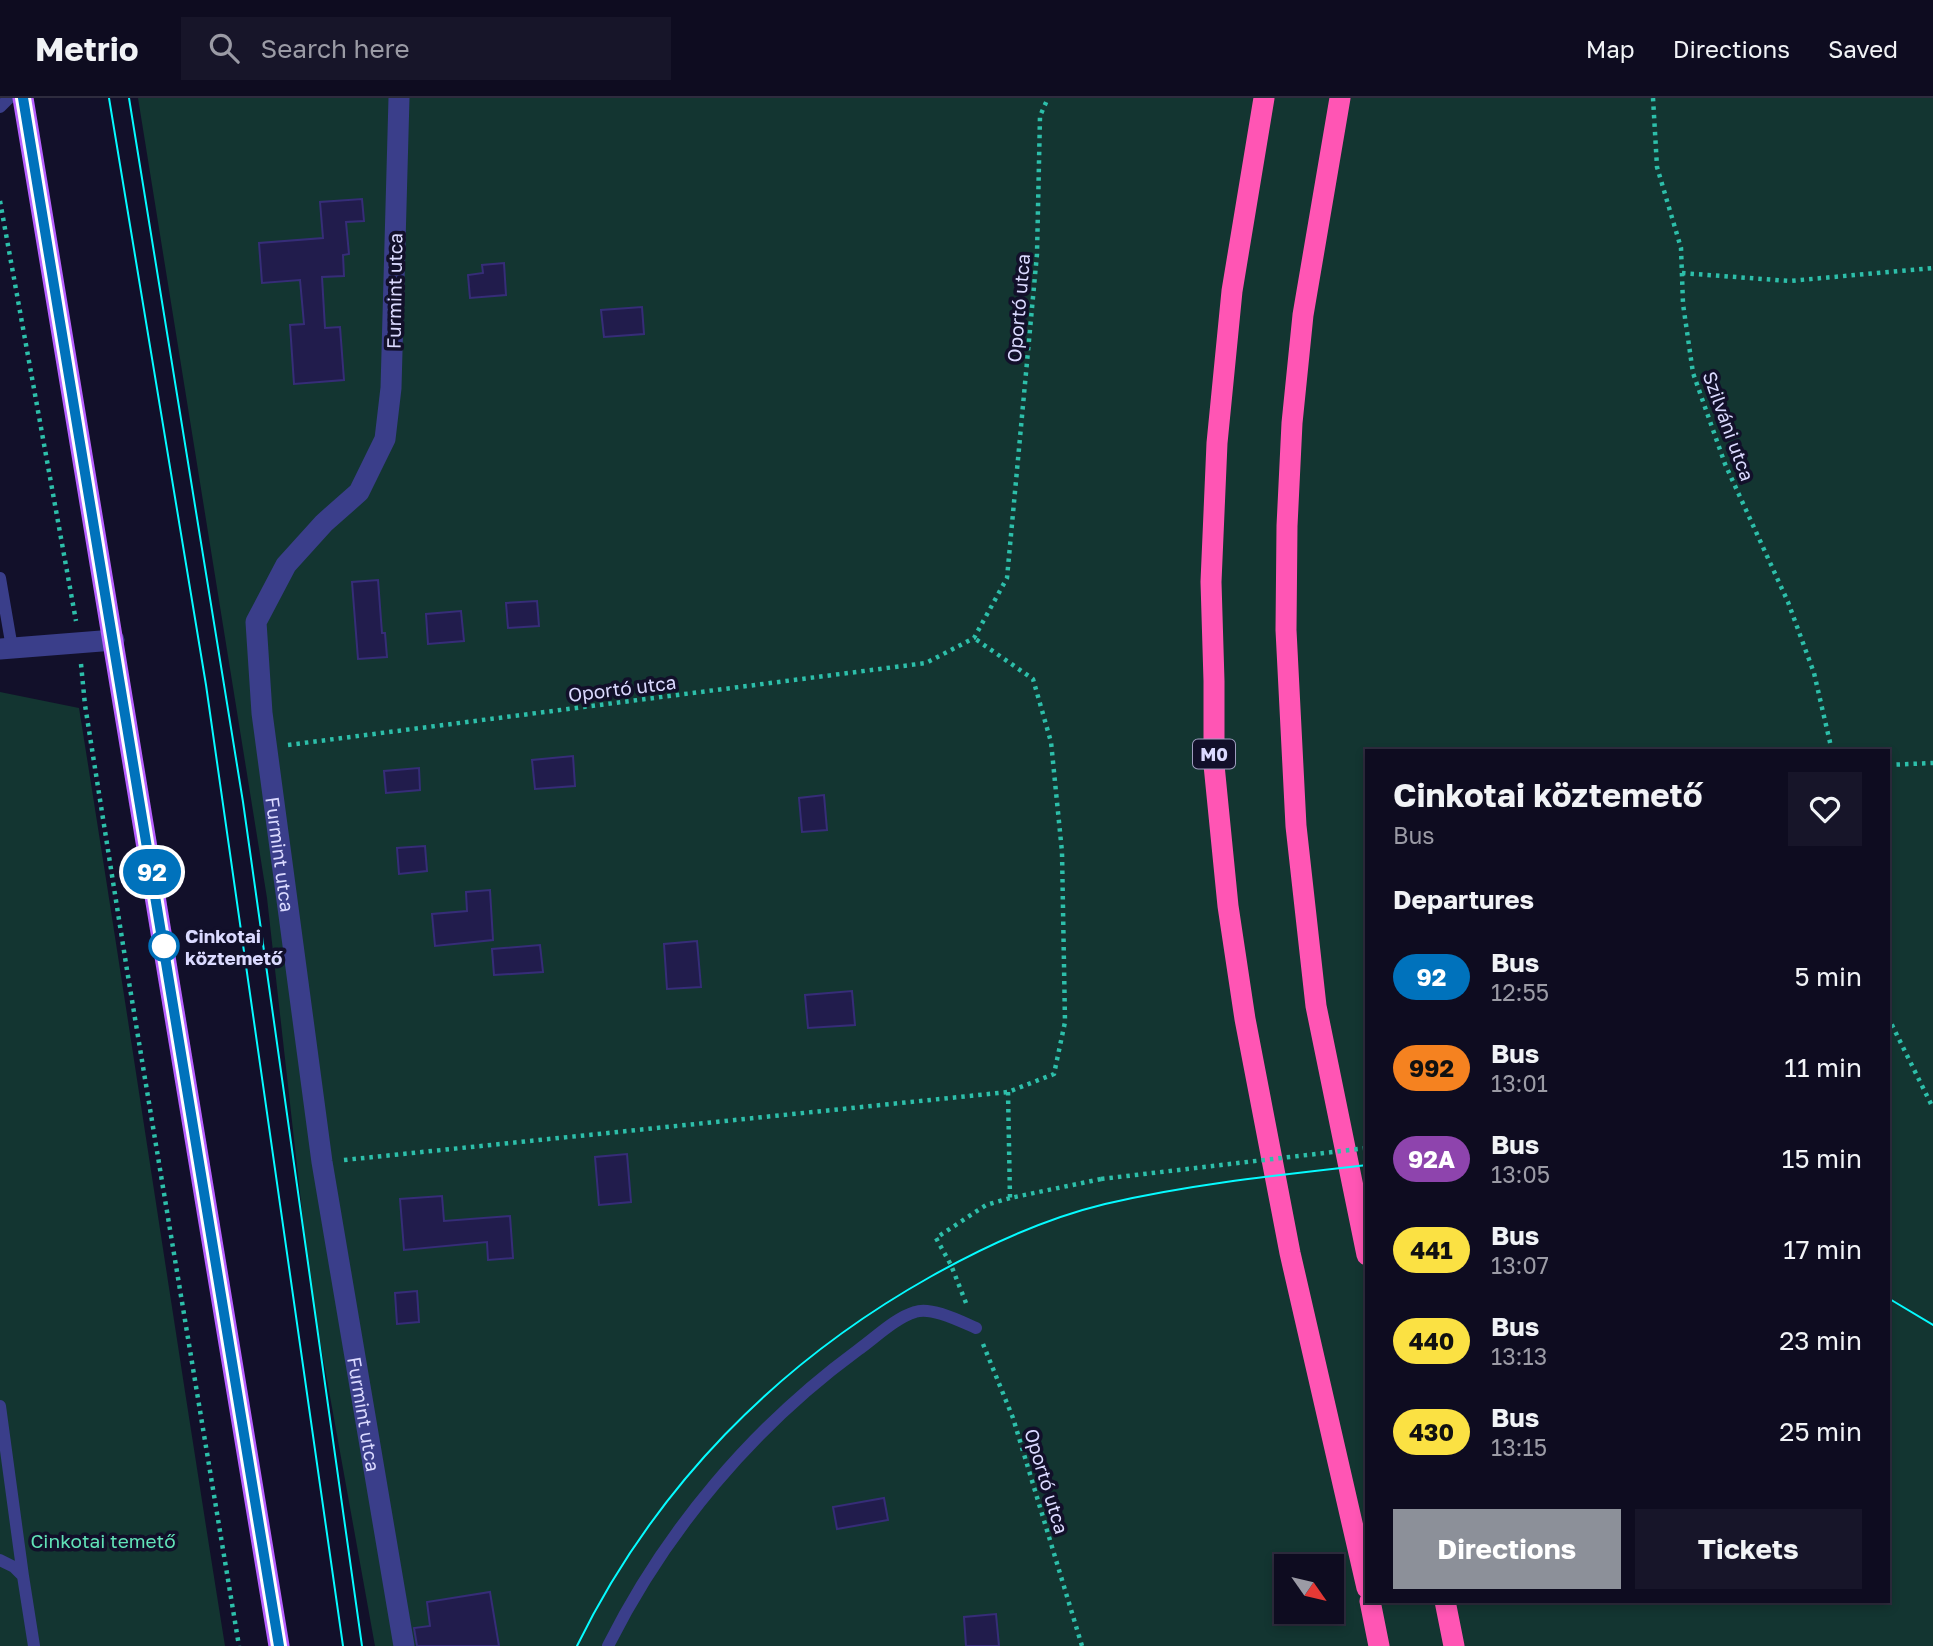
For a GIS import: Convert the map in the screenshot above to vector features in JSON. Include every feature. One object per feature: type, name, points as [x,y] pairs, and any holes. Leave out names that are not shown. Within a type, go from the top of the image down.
[{"type":"highway","name":"M0","points":[[1264,98],[1232,291],[1217,443],[1210,582],[1214,765],[1228,906],[1245,1018],[1290,1253],[1365,1579]]},
{"type":"highway","points":[[1340,98],[1302,328],[1292,423],[1286,630],[1296,826],[1316,1006],[1365,1245]]},
{"type":"highway","points":[[1370,1603],[1380,1646]]},
{"type":"highway","points":[[1445,1603],[1454,1646]]},
{"type":"main road","points":[[23,98],[279,1646]]},
{"type":"street","name":"Furmint utca","points":[[399,98],[391,388],[384,439],[359,492],[324,523],[286,565],[256,622],[262,713],[322,1162],[404,1646]]},
{"type":"street","points":[[6,648],[114,640]]},
{"type":"lane","points":[[0,107],[9,98]]},
{"type":"lane","points":[[0,578],[6,648]]},
{"type":"lane","points":[[608,1646],[629,1603],[681,1526],[752,1441],[817,1380],[890,1327],[917,1311],[943,1314],[976,1328]]},
{"type":"lane","points":[[0,1406],[34,1646]]},
{"type":"lane","points":[[0,1559],[23,1576]]},
{"type":"path","name":"Oportó utca","points":[[267,748],[926,663],[974,638],[1007,578],[1037,254],[1040,117],[1048,98]]},
{"type":"path","name":"Szilváni utca","points":[[1653,98],[1657,167],[1681,248],[1683,304],[1693,373],[1725,464],[1788,602],[1810,661],[1832,749]]},
{"type":"path","points":[[0,201],[80,644],[85,705],[127,970],[240,1646]]},
{"type":"path","points":[[1682,273],[1789,281],[1933,268]]},
{"type":"path","points":[[322,1162],[1008,1092],[1054,1074],[1065,1022],[1062,852],[1051,742],[1033,679],[974,638]]},
{"type":"path","points":[[1890,765],[1933,763]]},
{"type":"path","points":[[1890,1021],[1933,1108]]},
{"type":"path","points":[[1008,1092],[1010,1198],[1101,1179],[1365,1148]]},
{"type":"path","name":"Oportó utca","points":[[1010,1198],[986,1205],[936,1238],[951,1265],[1013,1418],[1082,1646]]},
{"type":"green space","points":[[138,98],[1933,98],[1933,1646],[375,1646],[311,1291],[267,898]]},
{"type":"green space","name":"Cinkotai temető","points":[[0,692],[79,708],[225,1646],[0,1646]]},
{"type":"building","points":[[362,199],[364,221],[346,222],[349,254],[343,255],[344,276],[322,277],[325,328],[340,327],[344,380],[294,384],[290,325],[304,324],[300,280],[262,283],[259,243],[323,238],[320,202]]},
{"type":"building","points":[[504,263],[506,295],[470,298],[468,275],[483,273],[482,265]]},
{"type":"building","points":[[642,307],[644,334],[604,337],[601,310]]},
{"type":"building","points":[[378,580],[382,633],[385,633],[387,657],[358,659],[352,582]]},
{"type":"building","points":[[537,601],[539,626],[508,628],[506,603]]},
{"type":"building","points":[[461,611],[464,641],[428,644],[426,614]]},
{"type":"building","points":[[573,756],[575,786],[535,789],[532,760]]},
{"type":"building","points":[[419,768],[420,790],[386,793],[384,771]]},
{"type":"building","points":[[824,795],[827,830],[802,832],[799,798]]},
{"type":"building","points":[[425,846],[427,871],[399,874],[397,848]]},
{"type":"building","points":[[490,890],[493,940],[435,946],[432,914],[467,911],[466,892]]},
{"type":"building","points":[[697,941],[701,987],[667,989],[664,944]]},
{"type":"building","points":[[540,945],[543,972],[494,975],[492,949]]},
{"type":"building","points":[[852,991],[855,1025],[808,1028],[805,995]]},
{"type":"building","points":[[627,1154],[631,1202],[599,1205],[595,1157]]},
{"type":"building","points":[[442,1196],[444,1221],[510,1216],[513,1258],[488,1260],[487,1242],[404,1250],[400,1199]]},
{"type":"building","points":[[417,1291],[419,1322],[397,1324],[395,1293]]},
{"type":"building","points":[[884,1498],[888,1520],[837,1529],[833,1507]]},
{"type":"building","points":[[490,1592],[499,1646],[417,1646],[414,1628],[430,1626],[427,1602]]},
{"type":"building","points":[[996,1614],[999,1646],[966,1646],[964,1617]]},
{"type":"tram line","points":[[109,98],[206,685],[343,1646]]},
{"type":"tram line","points":[[129,98],[243,802],[362,1646]]},
{"type":"tram line","points":[[577,1646],[608,1588],[643,1534],[682,1482],[725,1434],[771,1390],[821,1349],[874,1311],[930,1277],[1015,1234],[1082,1210],[1202,1186],[1365,1165]]},
{"type":"tram line","points":[[1890,1299],[1933,1325]]},
{"type":"bus line","name":"92","points":[[23,98],[279,1646]]},
{"type":"place","name":"Cinkotai köztemető","points":[[164,946]]}]
